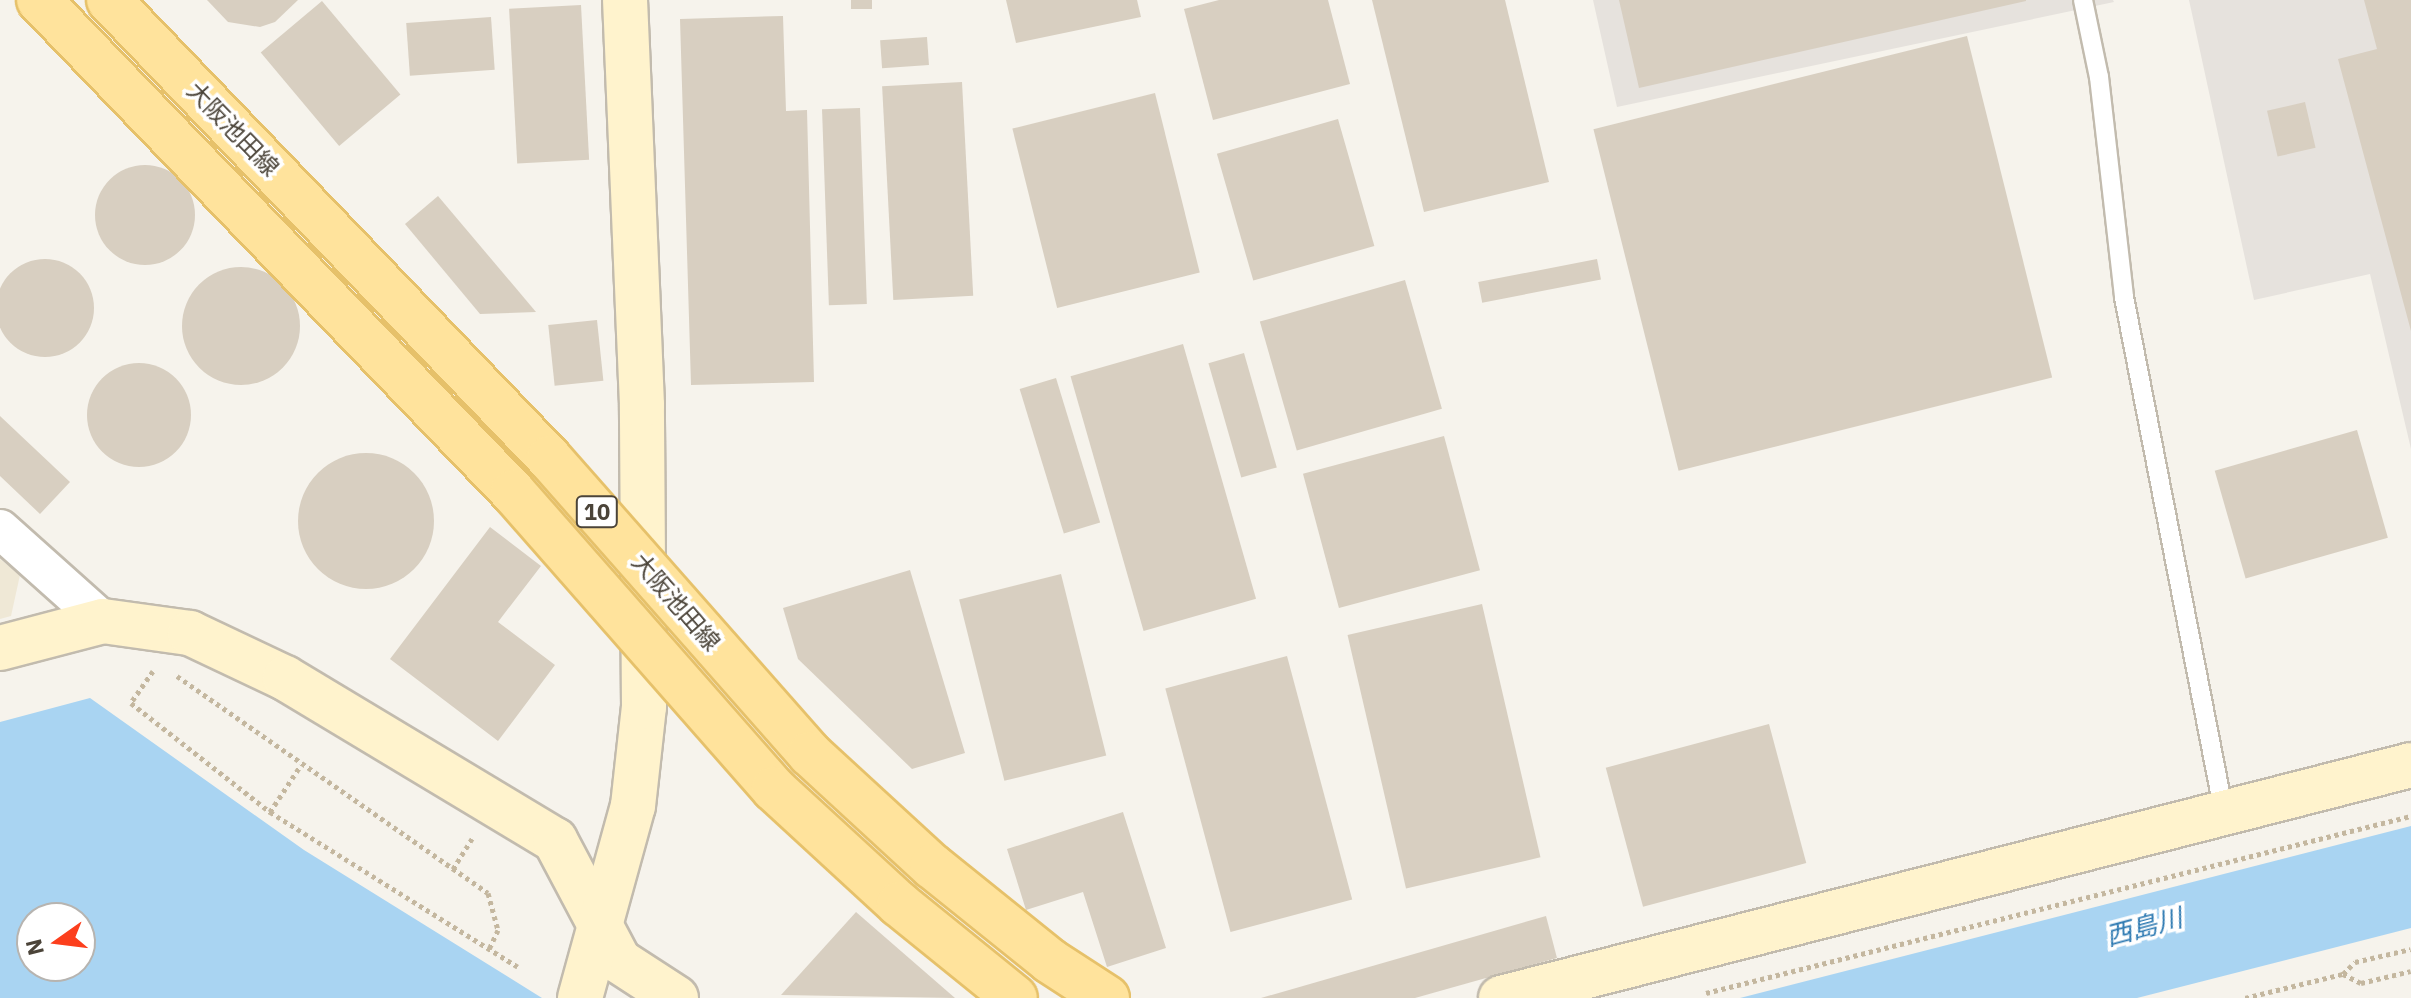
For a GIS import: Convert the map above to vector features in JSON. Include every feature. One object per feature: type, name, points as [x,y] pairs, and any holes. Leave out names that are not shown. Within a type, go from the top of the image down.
[{"type":"main road","name":"大阪池田線","points":[[39,0],[513,492],[774,789],[899,904],[1015,998]]},
{"type":"main road","name":"大阪池田線","points":[[109,0],[549,458],[810,754],[932,866],[1050,961],[1107,998]]},
{"type":"street","points":[[580,998],[633,806],[644,707],[642,405],[625,0]]},
{"type":"street","points":[[0,529],[103,621]]},
{"type":"street","points":[[0,648],[103,621],[190,633],[285,678],[555,840],[619,961],[676,998]]},
{"type":"street","points":[[1501,998],[2411,765]]},
{"type":"lane","points":[[2083,0],[2099,77],[2124,297],[2224,813]]},
{"type":"path","points":[[159,663],[131,703],[270,812],[518,967]]},
{"type":"path","points":[[172,673],[488,893],[496,911],[498,930],[489,949]]},
{"type":"path","points":[[270,812],[301,765]]},
{"type":"path","points":[[1699,994],[2411,816]]},
{"type":"path","points":[[453,869],[474,837],[486,844]]},
{"type":"path","points":[[2245,998],[2343,974],[2355,962],[2411,949]]},
{"type":"path","points":[[2343,974],[2361,983],[2411,971]]},
{"type":"shaded area","points":[[1593,0],[2113,0],[2114,2],[1617,107]]},
{"type":"shaded area","points":[[2189,0],[2411,0],[2411,449],[2370,274],[2254,300]]},
{"type":"shaded area","points":[[0,559],[20,575],[11,616],[0,619]]},
{"type":"water","points":[[90,698],[304,850],[542,998],[0,998],[0,722]]},
{"type":"water","name":"西島川","points":[[2411,826],[2411,928],[2137,998],[1740,998]]},
{"type":"building","points":[[207,0],[298,0],[275,22],[260,27],[228,22]]},
{"type":"building","points":[[851,0],[872,0],[872,9],[851,9]]},
{"type":"building","points":[[1006,0],[1137,0],[1141,17],[1016,43]]},
{"type":"building","points":[[1219,0],[1328,0],[1350,84],[1213,120],[1184,9]]},
{"type":"building","points":[[1372,0],[1505,0],[1549,182],[1424,212]]},
{"type":"building","points":[[1619,0],[2026,0],[2026,1],[1639,88]]},
{"type":"building","points":[[2364,0],[2411,0],[2411,331],[2338,59],[2377,49]]},
{"type":"building","points":[[322,1],[400,94],[339,146],[261,52]]},
{"type":"building","points":[[581,5],[589,160],[517,164],[509,9]]},
{"type":"building","points":[[783,16],[786,111],[807,110],[814,382],[691,385],[680,19]]},
{"type":"building","points":[[491,17],[495,70],[410,76],[406,23]]},
{"type":"building","points":[[1967,36],[2052,378],[1679,471],[1593,129]]},
{"type":"building","points":[[927,37],[929,65],[882,68],[880,40]]},
{"type":"building","points":[[962,82],[973,296],[893,300],[882,86]]},
{"type":"building","points":[[1155,93],[1200,273],[1057,308],[1012,129]]},
{"type":"building","points":[[2305,102],[2316,148],[2278,157],[2267,111]]},
{"type":"building","points":[[860,108],[867,304],[829,305],[822,109]]},
{"type":"building","points":[[1338,119],[1374,246],[1253,281],[1217,154]]},
{"type":"building","points":[[145,165],[173,173],[187,187],[195,215],[187,243],[173,257],[145,265],[117,257],[103,243],[95,215],[103,187],[117,173]]},
{"type":"building","points":[[438,196],[536,312],[480,314],[405,224]]},
{"type":"building","points":[[45,259],[64,263],[79,274],[90,289],[94,308],[90,327],[79,342],[64,353],[45,357],[26,353],[11,342],[0,327],[-4,308],[0,289],[11,274],[26,263]]},
{"type":"building","points":[[1597,259],[1601,280],[1482,303],[1478,282]]},
{"type":"building","points":[[241,267],[274,277],[290,293],[300,326],[290,359],[274,375],[241,385],[208,375],[192,359],[182,326],[192,293],[208,277]]},
{"type":"building","points":[[1405,280],[1442,409],[1297,450],[1260,322]]},
{"type":"building","points":[[597,320],[603,381],[555,386],[548,325]]},
{"type":"building","points":[[1183,344],[1256,599],[1144,631],[1071,376]]},
{"type":"building","points":[[1244,353],[1277,467],[1241,478],[1208,363]]},
{"type":"building","points":[[139,363],[159,367],[176,378],[187,395],[191,415],[187,435],[176,452],[159,463],[139,467],[119,463],[102,452],[91,435],[87,415],[91,395],[102,378],[119,367]]},
{"type":"building","points":[[1056,378],[1100,522],[1064,534],[1020,389]]},
{"type":"building","points":[[0,416],[70,482],[40,514],[0,476]]},
{"type":"building","points":[[2357,430],[2388,538],[2246,578],[2215,471]]},
{"type":"building","points":[[1444,436],[1480,570],[1339,608],[1303,474]]},
{"type":"building","points":[[366,453],[392,459],[414,473],[428,495],[434,521],[428,547],[414,569],[392,583],[366,589],[340,583],[318,569],[304,547],[298,521],[304,495],[318,473],[340,459]]},
{"type":"building","points":[[490,527],[541,566],[498,622],[555,665],[498,741],[390,659]]},
{"type":"building","points":[[910,570],[965,753],[912,769],[798,659],[783,608]]},
{"type":"building","points":[[1061,574],[1106,755],[1004,781],[959,599]]},
{"type":"building","points":[[1482,604],[1540,857],[1406,888],[1348,635]]},
{"type":"building","points":[[1287,656],[1352,899],[1231,932],[1165,689]]},
{"type":"building","points":[[1769,724],[1806,863],[1643,907],[1606,768]]},
{"type":"building","points":[[1123,812],[1166,948],[1107,967],[1083,892],[1026,910],[1007,849]]},
{"type":"building","points":[[856,912],[955,998],[781,995]]},
{"type":"building","points":[[1546,916],[1557,958],[1415,998],[1261,998]]}]
